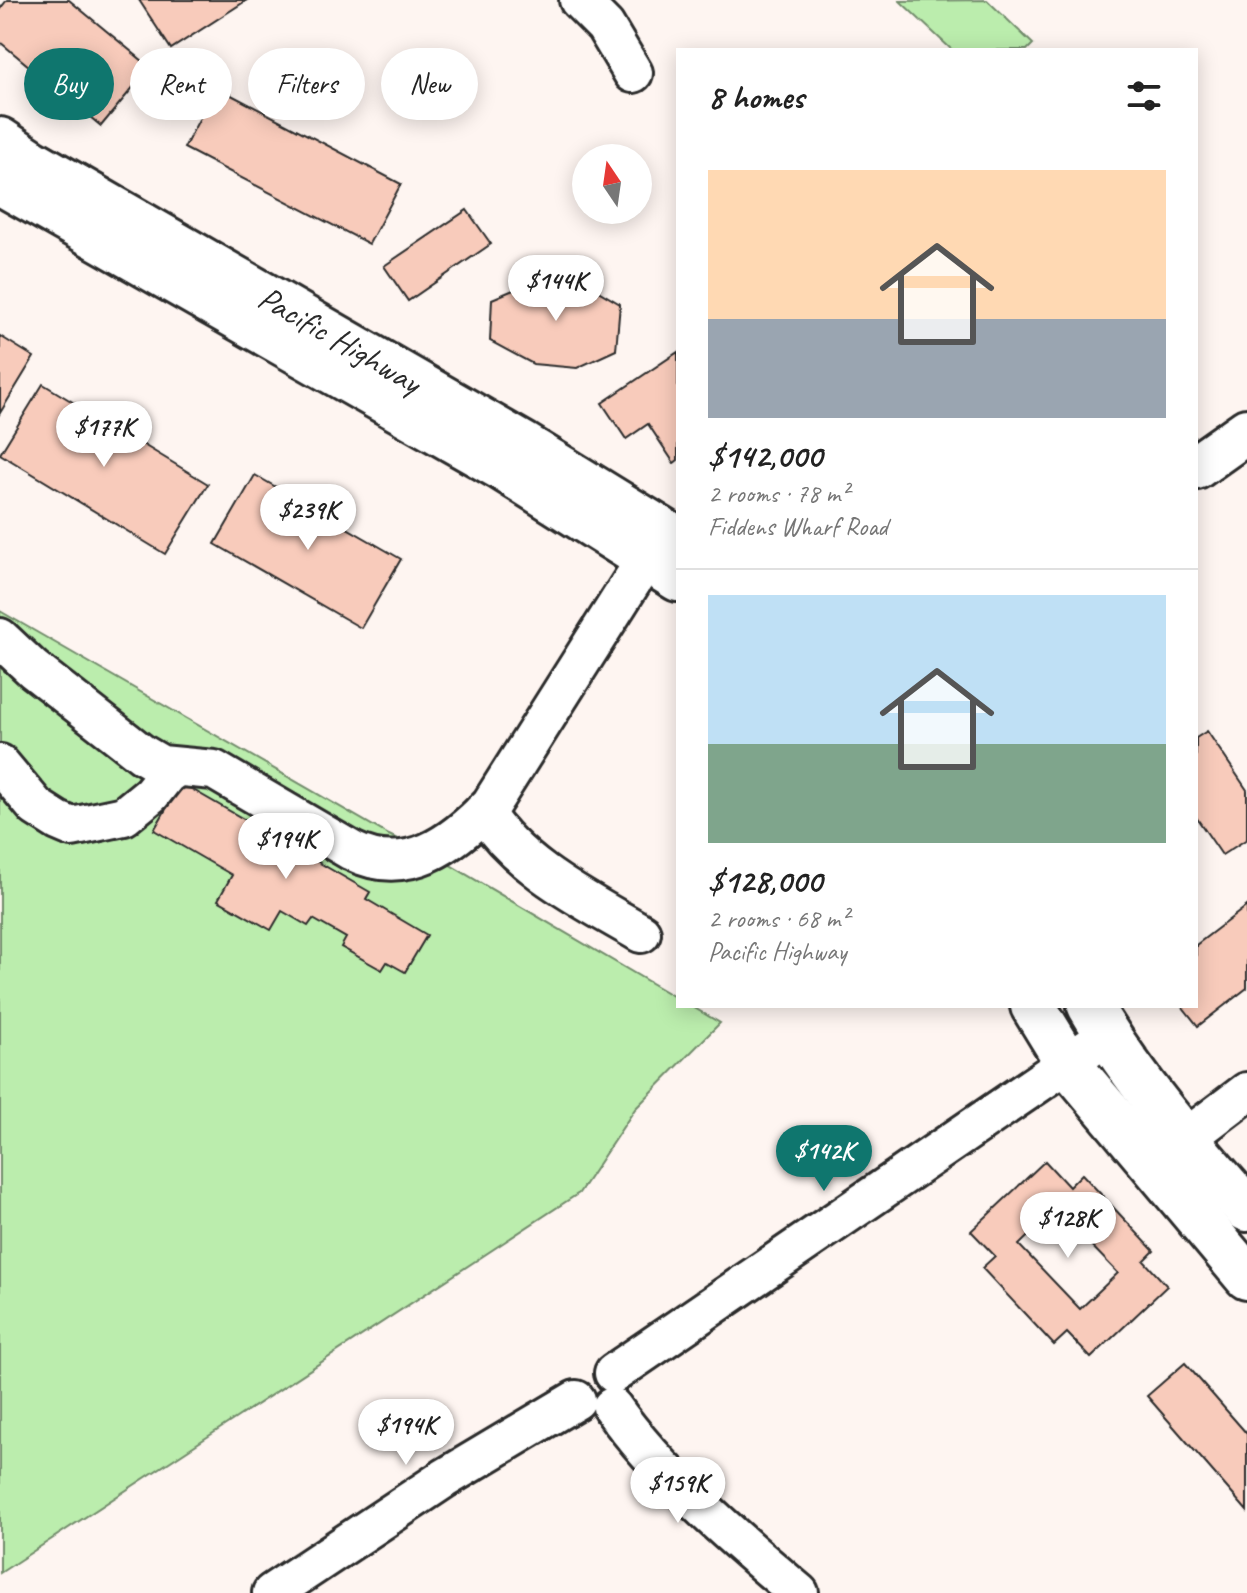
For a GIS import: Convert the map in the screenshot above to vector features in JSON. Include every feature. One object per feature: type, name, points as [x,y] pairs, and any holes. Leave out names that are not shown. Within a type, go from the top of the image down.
[{"type":"main road","name":"Pacific Highway","points":[[0,140],[33,162],[524,445],[667,559]]},
{"type":"main road","name":"Pacific Highway","points":[[0,182],[667,559]]},
{"type":"main road","points":[[1198,466],[1247,431]]},
{"type":"main road","points":[[1034,1008],[1069,1065],[1247,1277]]},
{"type":"main road","points":[[1098,1021],[1185,1139],[1247,1209]]},
{"type":"street","points":[[579,0],[605,26],[633,73]]},
{"type":"street","points":[[0,638],[33,669],[142,754],[161,765],[214,770],[352,851],[382,862],[416,859],[466,828],[491,804],[667,559]]},
{"type":"street","points":[[0,764],[36,807],[72,827],[124,816],[177,767]]},
{"type":"street","points":[[483,812],[522,859],[641,933]]},
{"type":"street","points":[[272,1593],[445,1478],[601,1393],[1069,1065],[1098,1021]]},
{"type":"street","points":[[1185,1139],[1247,1092]]},
{"type":"street","points":[[601,1393],[630,1432],[668,1472],[753,1554],[799,1593]]},
{"type":"green space","points":[[987,0],[1033,44],[1029,48],[950,48],[900,1]]},
{"type":"green space","points":[[0,611],[389,835],[445,862],[676,998],[676,1008],[694,1008],[720,1023],[635,1109],[579,1193],[0,1573]]},
{"type":"building","points":[[7,0],[69,0],[130,50],[130,91],[114,110],[114,48],[24,48],[24,62],[0,42],[0,9]]},
{"type":"building","points":[[139,0],[247,0],[173,48]]},
{"type":"building","points":[[232,95],[248,104],[248,120],[279,120],[401,184],[369,244],[184,148],[199,120],[232,120]]},
{"type":"building","points":[[467,210],[491,244],[408,301],[384,266]]},
{"type":"building","points":[[537,280],[583,282],[620,304],[616,350],[577,368],[533,364],[490,341],[492,299]]},
{"type":"building","points":[[0,336],[34,357],[0,413]]},
{"type":"building","points":[[676,353],[676,462],[674,463],[648,424],[626,439],[602,403]]},
{"type":"building","points":[[43,384],[208,484],[165,554],[0,454]]},
{"type":"building","points":[[255,475],[401,559],[361,628],[215,544]]},
{"type":"building","points":[[1207,731],[1247,790],[1247,839],[1222,855],[1198,820],[1198,737]]},
{"type":"building","points":[[181,783],[370,892],[366,899],[427,935],[405,972],[387,962],[382,970],[341,947],[346,938],[313,919],[308,926],[282,911],[271,930],[218,900],[232,875],[154,830]]},
{"type":"building","points":[[1247,906],[1247,988],[1198,1026],[1184,1008],[1198,1008],[1198,943]]},
{"type":"building","points":[[1045,1161],[1069,1187],[1082,1174],[1154,1251],[1144,1261],[1167,1286],[1091,1358],[1067,1333],[1054,1345],[982,1268],[995,1256],[971,1231]],"holes":[[[1056,1209],[1118,1273],[1080,1309],[1019,1245]]]},
{"type":"building","points":[[1185,1363],[1247,1434],[1247,1511],[1147,1396]]}]
